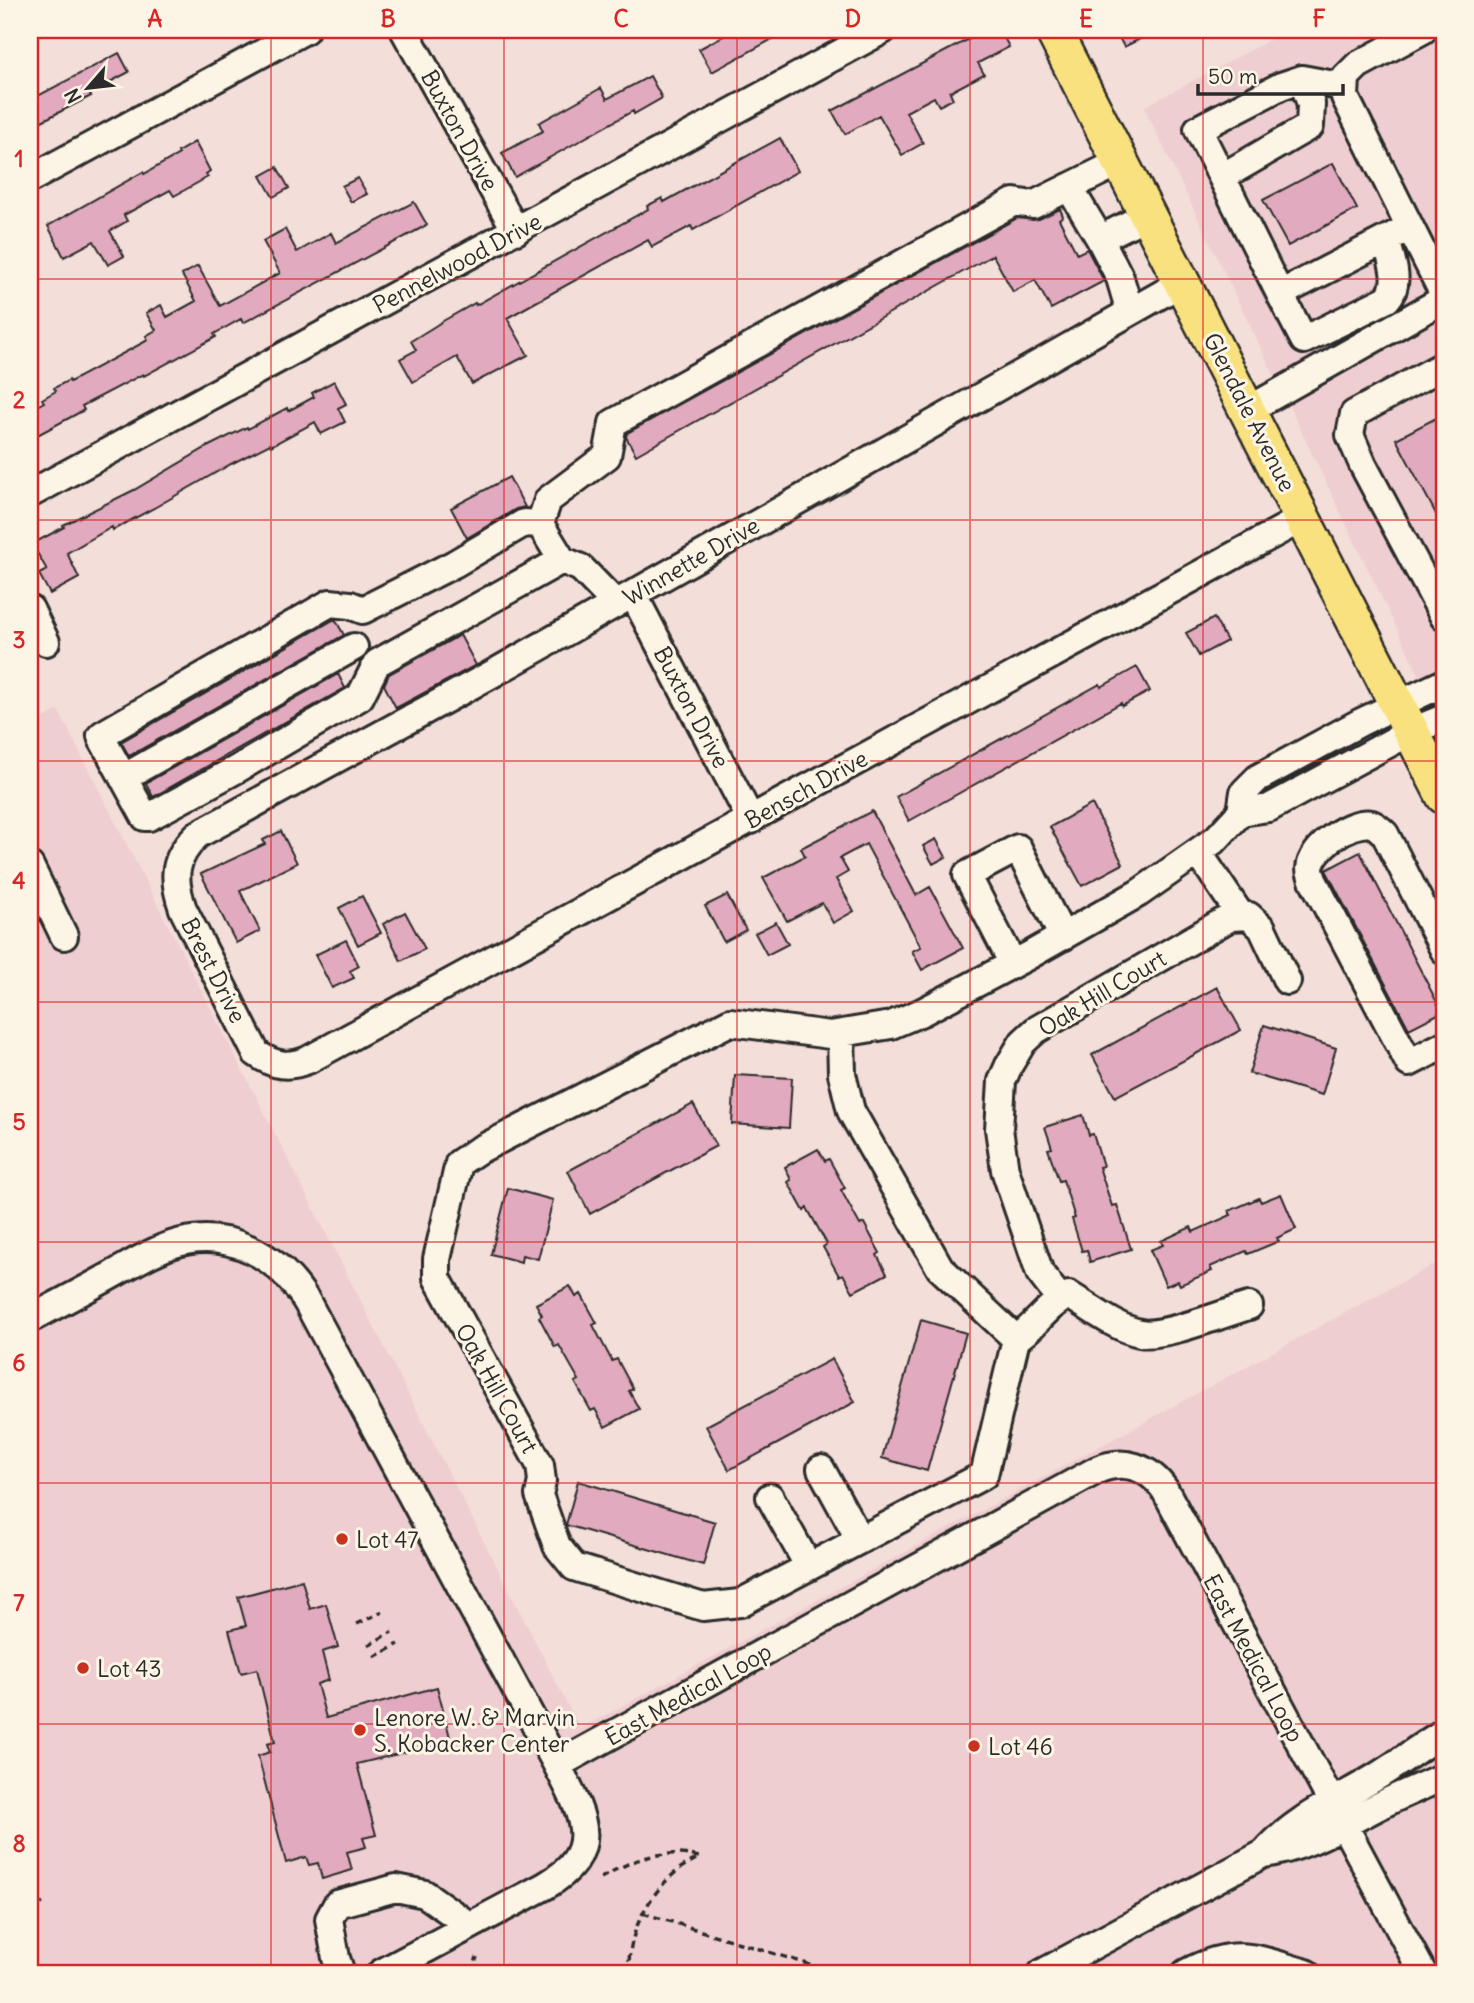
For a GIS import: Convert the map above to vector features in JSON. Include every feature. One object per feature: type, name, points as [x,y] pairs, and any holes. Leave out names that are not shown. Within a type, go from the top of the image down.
[{"type":"main road","name":"Glendale Avenue","points":[[1053,30],[1444,796]]},
{"type":"street","points":[[30,179],[305,30]]},
{"type":"street","name":"Buxton Drive","points":[[404,30],[516,231]]},
{"type":"street","name":"Pennelwood Drive","points":[[30,494],[883,30]]},
{"type":"street","points":[[1248,410],[1444,297],[1345,97],[1346,77],[1358,65],[1423,30]]},
{"type":"street","points":[[1345,87],[1302,79],[1281,86],[1198,129],[1304,341],[1387,299],[1395,288],[1385,240]]},
{"type":"street","points":[[1222,177],[1310,126],[1311,104],[1302,79]]},
{"type":"street","points":[[540,524],[524,523],[454,564],[363,610],[330,603],[101,736],[145,817],[239,768],[360,697],[377,663],[562,560],[540,524],[548,499],[607,456],[614,423],[1014,202],[1033,205],[1122,161]]},
{"type":"street","points":[[1069,187],[1120,278],[1130,312]]},
{"type":"street","points":[[1100,239],[1149,214]]},
{"type":"street","points":[[1280,294],[1410,227]]},
{"type":"street","name":"Winnette Drive","points":[[197,835],[624,599],[1183,282]]},
{"type":"street","points":[[1444,365],[1354,414],[1350,435],[1363,465],[1444,617]]},
{"type":"street","name":"Bensch Drive","points":[[308,1060],[1303,518]]},
{"type":"street","name":"Buxton Drive","points":[[562,560],[581,568],[624,599],[751,820]]},
{"type":"street","points":[[346,605],[355,647],[367,683]]},
{"type":"street","points":[[30,609],[46,642]]},
{"type":"street","points":[[123,778],[355,647]]},
{"type":"street","points":[[1405,718],[1444,683]]},
{"type":"street","points":[[1405,718],[1444,718]]},
{"type":"street","name":"Oak Hill Court","points":[[1016,1339],[984,1475],[740,1603],[703,1607],[574,1567],[557,1546],[539,1495],[542,1481],[540,1465],[437,1278],[437,1259],[458,1163],[730,1022],[830,1035],[891,1025],[922,1012],[1139,893],[1198,852],[1216,839],[1241,813],[1244,792],[1258,778],[1405,718]]},
{"type":"street","points":[[1444,950],[1385,834],[1369,823],[1354,826],[1326,841],[1310,868],[1312,880],[1409,1063],[1444,1045]]},
{"type":"street","name":"Brest Drive","points":[[197,835],[186,846],[175,872],[177,892],[183,909],[256,1053],[268,1061],[285,1066],[294,1066],[308,1060]]},
{"type":"street","points":[[1013,964],[967,875],[1018,848],[1063,936]]},
{"type":"street","points":[[1198,852],[1241,916],[1249,916],[1262,928],[1287,981]]},
{"type":"street","points":[[30,866],[64,936]]},
{"type":"street","name":"Oak Hill Court","points":[[1060,1299],[1040,1273],[1005,1171],[999,1129],[1002,1081],[1009,1065],[1023,1042],[1036,1030],[1231,917],[1241,916]]},
{"type":"street","points":[[841,1034],[842,1074],[851,1111],[933,1256],[940,1268],[1016,1339],[1060,1299],[1069,1295],[1121,1326],[1142,1334],[1168,1332],[1249,1306]]},
{"type":"street","points":[[30,1320],[153,1253],[186,1241],[237,1243],[259,1252],[280,1267],[307,1302],[557,1765],[579,1807],[583,1823],[582,1842],[575,1861],[564,1874],[552,1882],[381,1973]]},
{"type":"street","name":"East Medical Loop","points":[[557,1765],[1097,1471],[1112,1465],[1128,1465],[1147,1472],[1165,1490],[1418,1972]]},
{"type":"street","points":[[821,1469],[860,1540]]},
{"type":"street","points":[[771,1497],[809,1567]]},
{"type":"street","points":[[1337,1814],[1377,1776],[1444,1732]]},
{"type":"street","points":[[1042,1973],[1263,1854],[1277,1838],[1337,1814],[1390,1800],[1444,1776]]},
{"type":"street","points":[[341,1973],[330,1919],[337,1904],[396,1888],[425,1894],[470,1926]]},
{"type":"street","points":[[1186,1973],[1208,1962],[1233,1956],[1258,1959],[1306,1973]]},
{"type":"path","points":[[357,1624],[382,1612]]},
{"type":"path","points":[[368,1645],[392,1632]]},
{"type":"path","points":[[374,1657],[399,1644]]},
{"type":"path","points":[[601,1878],[634,1860],[649,1856],[668,1853],[699,1857],[676,1871],[656,1893],[643,1913],[633,1935],[629,1973]]},
{"type":"path","points":[[30,1909],[43,1903]]},
{"type":"path","points":[[643,1913],[814,1966],[818,1973]]},
{"type":"path","points":[[472,1973],[477,1957]]},
{"type":"shaded area","points":[[1288,30],[1444,30],[1444,726],[1144,107]]},
{"type":"shaded area","points":[[58,710],[580,1729],[1444,1259],[1444,1973],[30,1973],[30,726]]},
{"type":"building","points":[[734,30],[789,30],[712,72],[699,49]]},
{"type":"building","points":[[986,30],[1000,30],[1009,47],[978,63],[984,74],[950,92],[953,99],[939,106],[934,97],[906,112],[923,143],[902,155],[879,115],[845,134],[832,111]]},
{"type":"building","points":[[1115,30],[1158,30],[1124,47]]},
{"type":"building","points":[[119,53],[129,72],[89,93],[91,96],[30,127],[30,100]]},
{"type":"building","points":[[650,76],[662,98],[634,114],[633,111],[515,177],[502,153],[543,131],[539,123],[601,88],[607,99]]},
{"type":"building","points":[[780,138],[798,171],[693,230],[691,226],[652,247],[648,240],[507,318],[528,355],[472,384],[457,357],[413,382],[400,359],[416,350],[411,341],[648,209],[647,206],[662,198],[664,202]]},
{"type":"building","points":[[195,142],[210,171],[206,174],[208,177],[174,196],[170,190],[124,215],[127,221],[110,231],[124,256],[108,265],[94,241],[64,257],[48,226],[179,154],[178,152]]},
{"type":"building","points":[[1333,163],[1357,209],[1288,246],[1263,200]]},
{"type":"building","points":[[277,167],[289,188],[273,197],[261,176]]},
{"type":"building","points":[[358,178],[367,194],[351,202],[342,186]]},
{"type":"building","points":[[414,202],[427,225],[243,323],[241,319],[214,334],[216,337],[82,406],[84,410],[30,439],[30,410],[56,391],[54,388],[148,340],[146,336],[156,330],[146,313],[161,305],[167,317],[196,301],[182,275],[198,266],[220,306],[280,273],[263,241],[285,229],[297,252],[331,233],[336,243]]},
{"type":"building","points":[[1060,209],[1063,216],[1059,219],[1077,254],[1087,249],[1104,281],[1051,309],[1035,280],[1013,292],[993,255],[636,455],[626,437],[627,433],[1017,218],[1039,219]]},
{"type":"building","points":[[334,381],[346,404],[338,408],[345,422],[321,434],[315,422],[67,553],[79,578],[50,594],[39,574],[47,570],[32,544],[64,527],[63,525],[134,490],[207,447],[314,397],[312,393]]},
{"type":"building","points":[[1436,418],[1444,434],[1444,529],[1396,439]]},
{"type":"building","points":[[509,477],[525,507],[516,509],[467,538],[451,508]]},
{"type":"building","points":[[1214,618],[1227,641],[1199,656],[1186,633]]},
{"type":"building","points":[[335,619],[344,635],[129,756],[121,742]]},
{"type":"building","points":[[460,635],[476,665],[396,708],[384,685],[389,674]]},
{"type":"building","points":[[1137,667],[1150,691],[1122,706],[1121,703],[909,821],[896,797],[1100,684],[1101,687]]},
{"type":"building","points":[[338,674],[345,688],[153,797],[146,783]]},
{"type":"building","points":[[1092,804],[1123,864],[1082,886],[1050,827]]},
{"type":"building","points":[[872,811],[916,895],[930,887],[963,948],[922,970],[912,951],[921,947],[866,844],[840,858],[848,872],[836,879],[854,911],[833,923],[822,903],[787,921],[763,878],[805,856],[801,848]]},
{"type":"building","points":[[281,831],[297,863],[240,891],[260,931],[236,943],[201,874],[265,844],[263,840]]},
{"type":"building","points":[[936,839],[946,857],[933,864],[923,846]]},
{"type":"building","points":[[1360,852],[1442,1012],[1409,1029],[1326,870]]},
{"type":"building","points":[[727,895],[746,930],[724,942],[705,906]]},
{"type":"building","points":[[362,896],[381,933],[358,945],[339,908]]},
{"type":"building","points":[[405,912],[425,949],[401,961],[383,924]]},
{"type":"building","points":[[776,922],[788,944],[767,955],[755,933]]},
{"type":"building","points":[[346,940],[359,966],[350,971],[354,978],[332,988],[315,955]]},
{"type":"building","points":[[1217,987],[1241,1030],[1115,1097],[1092,1055]]},
{"type":"building","points":[[1264,1025],[1336,1048],[1322,1095],[1249,1073]]},
{"type":"building","points":[[735,1075],[792,1078],[789,1128],[732,1124]]},
{"type":"building","points":[[693,1104],[716,1146],[590,1214],[568,1171]]},
{"type":"building","points":[[1083,1115],[1089,1135],[1093,1134],[1103,1166],[1099,1167],[1112,1206],[1117,1205],[1131,1249],[1090,1262],[1087,1250],[1082,1251],[1063,1180],[1059,1181],[1048,1149],[1052,1148],[1045,1127]]},
{"type":"building","points":[[818,1149],[825,1161],[829,1159],[845,1188],[841,1190],[860,1225],[864,1223],[880,1253],[877,1255],[887,1274],[853,1292],[843,1274],[839,1276],[823,1247],[827,1244],[807,1208],[804,1211],[788,1182],[791,1180],[785,1167]]},
{"type":"building","points":[[508,1188],[553,1200],[538,1259],[522,1255],[521,1262],[491,1254]]},
{"type":"building","points":[[1281,1194],[1296,1229],[1277,1238],[1279,1241],[1248,1254],[1246,1251],[1210,1267],[1212,1271],[1180,1285],[1178,1281],[1166,1286],[1150,1250],[1163,1245],[1161,1241],[1191,1227],[1193,1232],[1231,1215],[1229,1211],[1259,1198],[1261,1202]]},
{"type":"building","points":[[570,1286],[576,1297],[581,1294],[597,1323],[593,1325],[612,1361],[617,1359],[633,1389],[629,1391],[639,1409],[605,1427],[595,1409],[591,1411],[575,1382],[579,1380],[559,1345],[555,1347],[539,1317],[542,1315],[536,1304]]},
{"type":"building","points":[[921,1320],[966,1333],[927,1471],[882,1458]]},
{"type":"building","points":[[832,1359],[855,1402],[729,1470],[706,1426]]},
{"type":"building","points":[[578,1481],[715,1522],[703,1565],[566,1525]]},
{"type":"building","name":"Lenore W. & Marvin S. Kobacker Center","points":[[302,1580],[310,1609],[326,1604],[338,1647],[322,1652],[329,1680],[317,1684],[326,1718],[437,1687],[451,1741],[357,1764],[376,1835],[363,1838],[366,1847],[347,1852],[352,1870],[322,1879],[318,1863],[309,1865],[306,1857],[286,1863],[258,1756],[270,1752],[267,1744],[275,1742],[257,1669],[241,1673],[229,1630],[246,1626],[238,1597]]},
{"type":"place","name":"Lot 47","points":[[342,1539]]},
{"type":"place","name":"Lot 43","points":[[83,1668]]},
{"type":"place","name":"Lenore W. & Marvin S. Kobacker Center","points":[[360,1730]]},
{"type":"place","name":"Lot 46","points":[[974,1746]]}]
